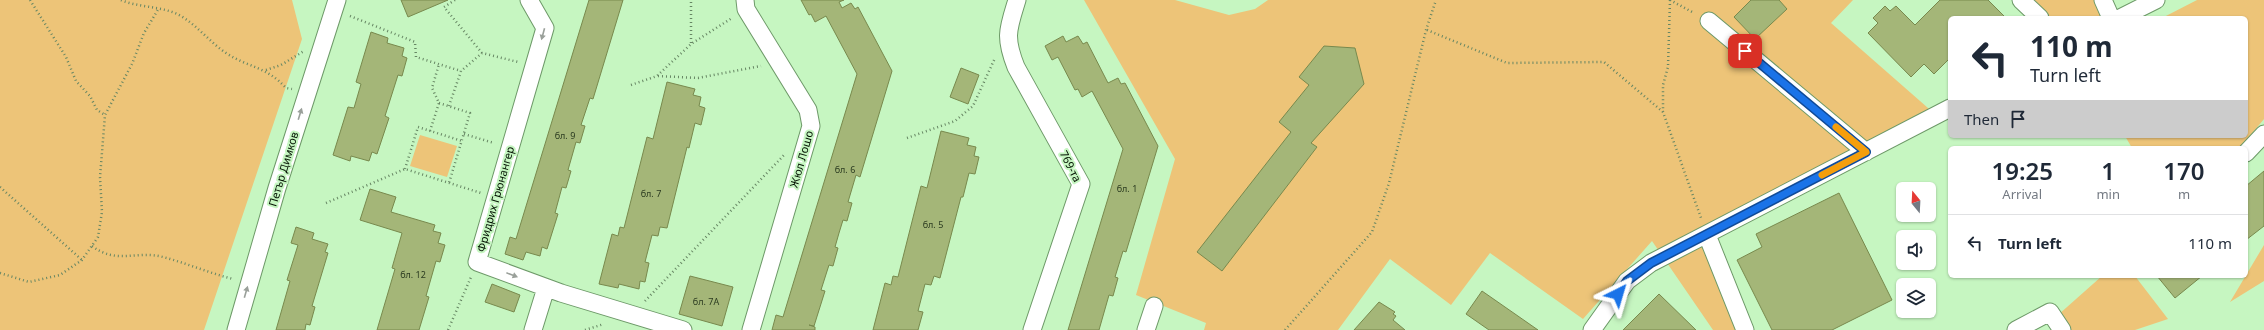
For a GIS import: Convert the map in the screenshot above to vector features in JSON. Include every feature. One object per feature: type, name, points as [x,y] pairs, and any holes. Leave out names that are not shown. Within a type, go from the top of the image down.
[{"type":"street","name":"Фридрих Грюнангер","points":[[529,0],[545,28],[477,262],[546,288],[683,330]]},
{"type":"street","points":[[1007,31],[1016,0]]},
{"type":"street","points":[[2021,0],[2038,16]]},
{"type":"street","points":[[2103,0],[2110,16]]},
{"type":"street","points":[[2124,16],[2156,0]]},
{"type":"street","name":"Петър Димков","points":[[236,330],[307,91],[335,4]]},
{"type":"street","name":"Жюл Лошо","points":[[745,4],[808,110],[811,126],[751,330]]},
{"type":"street","points":[[1709,21],[1866,152]]},
{"type":"street","name":"769-та","points":[[1007,31],[1010,51],[1016,67],[1081,184],[1032,330]]},
{"type":"street","points":[[1592,330],[1627,281],[1651,263],[1948,109]]},
{"type":"street","points":[[2248,151],[2264,134]]},
{"type":"street","points":[[1707,235],[1745,330]]},
{"type":"street","points":[[533,330],[546,288]]},
{"type":"street","points":[[1146,330],[1154,306]]},
{"type":"street","points":[[2016,330],[2050,312],[2062,330]]},
{"type":"path","points":[[30,0],[66,57],[76,81],[90,96],[97,110],[105,115]]},
{"type":"path","points":[[121,0],[159,8],[176,14],[196,26],[224,52],[246,65],[265,70],[276,77],[286,88],[307,91]]},
{"type":"path","points":[[455,0],[444,7],[482,53],[534,66]]},
{"type":"path","points":[[691,0],[691,44]]},
{"type":"path","points":[[1285,330],[1372,232],[1389,183],[1426,30],[1436,0]]},
{"type":"path","points":[[1707,235],[1663,112],[1663,86],[1668,67],[1670,0],[1709,21]]},
{"type":"path","points":[[335,4],[415,42],[416,57],[461,70]]},
{"type":"path","points":[[657,76],[691,44],[745,4]]},
{"type":"path","points":[[0,273],[29,282],[60,275],[82,260],[98,237],[102,212],[100,177],[105,115],[132,64],[144,32],[159,8]]},
{"type":"path","points":[[1426,30],[1507,63],[1604,62],[1663,112]]},
{"type":"path","points":[[907,138],[955,121],[973,106],[1007,31]]},
{"type":"path","points":[[265,70],[281,65],[323,40]]},
{"type":"path","points":[[449,106],[461,70],[482,53]]},
{"type":"path","points":[[630,85],[657,76],[698,78],[779,63]]},
{"type":"path","points":[[430,131],[439,103],[432,88],[439,64]]},
{"type":"path","points":[[439,103],[470,113],[449,183]]},
{"type":"path","points":[[405,170],[418,127],[462,141]]},
{"type":"path","points":[[464,134],[510,148]]},
{"type":"path","points":[[585,330],[631,315],[789,149]]},
{"type":"path","points":[[326,203],[405,170],[495,198]]},
{"type":"path","points":[[0,187],[82,260]]},
{"type":"path","points":[[92,246],[102,254],[118,257],[161,256],[249,284]]},
{"type":"path","points":[[448,330],[477,262]]},
{"type":"shaded area","points":[[0,0],[292,0],[302,39],[204,330],[0,330]]},
{"type":"shaded area","points":[[1084,0],[1175,0],[1229,15],[1255,9],[1268,0],[1853,0],[1831,23],[1936,115],[1707,235],[1745,330],[1713,330],[1652,241],[1583,319],[1490,253],[1451,305],[1390,259],[1338,330],[1204,330],[1206,323],[1136,295],[1175,159]]},
{"type":"shaded area","points":[[2021,0],[2104,0],[2111,16],[2038,16]]},
{"type":"shaded area","points":[[2197,0],[2264,0],[2264,119],[2242,146],[2131,146],[2126,138],[2248,138],[2248,16],[2166,16]]},
{"type":"shaded area","points":[[420,135],[457,146],[447,177],[410,166]]},
{"type":"shaded area","points":[[2264,245],[2264,281],[2230,302],[2244,278],[2248,278],[2248,272]]},
{"type":"shaded area","points":[[2100,278],[2137,278],[2168,319],[2135,330],[2067,330],[2058,315]]},
{"type":"building","points":[[401,0],[448,0],[408,17]]},
{"type":"building","points":[[589,0],[623,0],[593,99],[590,98],[581,125],[585,126],[580,143],[576,142],[568,170],[571,171],[566,188],[562,187],[555,213],[558,214],[547,249],[542,247],[540,256],[526,252],[523,260],[505,254],[510,237],[516,239]]},
{"type":"building","points":[[801,0],[844,0],[839,2],[842,8],[851,3],[855,9],[858,7],[892,71],[860,177],[856,175],[848,202],[852,203],[847,221],[843,220],[835,247],[838,248],[833,266],[829,265],[821,290],[825,291],[814,326],[809,325],[815,327],[815,330],[772,330],[776,315],[783,317],[857,74],[826,16],[815,22],[811,14],[809,15]]},
{"type":"building","points":[[1751,0],[1779,0],[1787,9],[1755,39],[1734,17]]},
{"type":"building","points":[[1940,0],[1988,0],[2004,16],[1948,16],[1948,60],[1934,74],[1924,64],[1911,77],[1868,33],[1878,23],[1873,18],[1885,6],[1890,11],[1896,6],[1915,25]]},
{"type":"building","points":[[371,32],[388,38],[387,43],[404,48],[402,56],[407,58],[402,76],[398,75],[385,116],[389,118],[377,154],[372,152],[369,161],[351,156],[350,161],[333,155],[348,107],[354,108],[361,84],[356,82]]},
{"type":"building","points":[[1063,36],[1066,42],[1078,36],[1083,44],[1087,42],[1108,83],[1118,78],[1121,84],[1125,83],[1158,146],[1126,252],[1123,251],[1115,277],[1118,278],[1113,296],[1109,295],[1099,330],[1068,330],[1123,149],[1092,91],[1082,97],[1078,89],[1075,90],[1058,57],[1052,60],[1045,46]]},
{"type":"building","points":[[1324,46],[1355,48],[1364,84],[1311,143],[1317,147],[1222,271],[1197,252],[1291,132],[1279,122],[1309,85],[1299,77]]},
{"type":"building","points":[[961,68],[979,75],[968,104],[950,97]]},
{"type":"building","points":[[667,82],[695,89],[693,95],[701,97],[699,106],[705,108],[701,125],[695,123],[689,148],[687,147],[667,228],[660,227],[658,236],[652,235],[645,262],[649,263],[645,282],[640,281],[639,289],[619,284],[618,288],[599,284],[612,234],[618,236],[620,227],[624,228],[647,137],[653,139]]},
{"type":"building","points":[[941,131],[969,138],[967,145],[976,147],[974,156],[979,157],[975,174],[969,173],[963,197],[961,197],[940,278],[934,276],[931,285],[925,284],[918,311],[923,312],[918,330],[873,330],[885,283],[891,285],[893,276],[898,277],[921,186],[927,188]]},
{"type":"building","points":[[2264,171],[2264,226],[2248,238],[2248,184]]},
{"type":"building","points":[[370,189],[396,197],[391,212],[435,225],[433,231],[441,233],[438,243],[445,245],[440,262],[436,261],[426,296],[429,297],[419,330],[377,330],[395,269],[392,268],[402,233],[360,220]]},
{"type":"building","points":[[1839,193],[1892,300],[1832,330],[1772,330],[1737,260],[1762,247],[1756,234]]},
{"type":"building","points":[[296,227],[314,233],[312,239],[328,244],[325,252],[328,253],[312,306],[315,307],[310,325],[306,324],[305,330],[276,330],[290,281],[287,280],[298,245],[291,243]]},
{"type":"building","points":[[690,276],[733,287],[722,326],[679,314]]},
{"type":"building","points":[[2159,278],[2200,278],[2175,298]]},
{"type":"building","points":[[492,284],[520,295],[514,312],[485,302]]},
{"type":"building","points":[[1482,291],[1538,330],[1489,330],[1466,314]]},
{"type":"building","points":[[1659,294],[1696,330],[1623,330]]},
{"type":"building","points":[[1379,302],[1395,312],[1393,314],[1396,316],[1393,320],[1405,330],[1354,330]]},
{"type":"slow traffic","points":[[1822,175],[1866,152],[1836,127]]},
{"type":"route","points":[[1618,294],[1627,281],[1651,263],[1866,152],[1745,51]]}]
